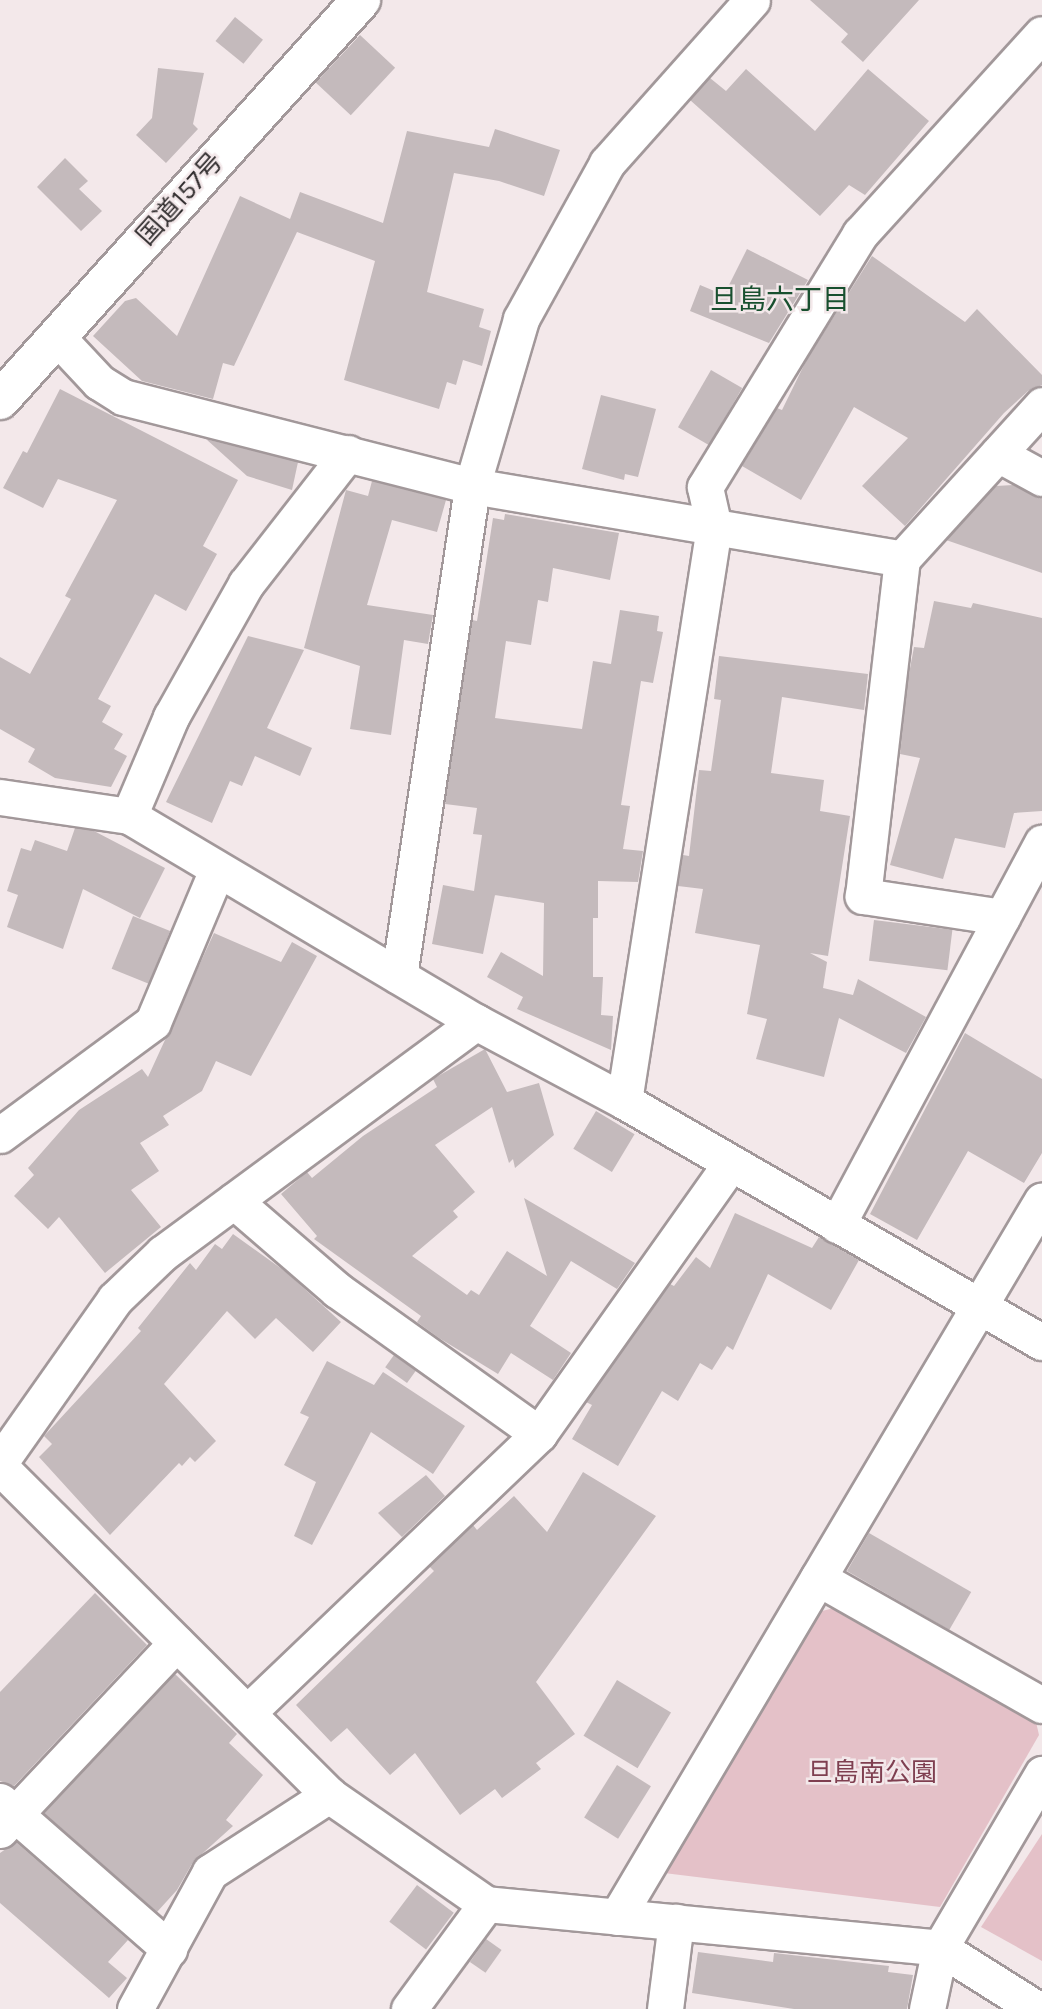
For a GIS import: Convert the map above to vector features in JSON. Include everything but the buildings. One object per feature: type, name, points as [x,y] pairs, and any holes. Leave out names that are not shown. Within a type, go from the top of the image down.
[{"type":"highway","name":"国道157号","points":[[0,400],[361,0]]},
{"type":"street","points":[[399,976],[472,486],[521,319],[607,163],[752,0]]},
{"type":"street","points":[[624,1101],[714,527],[705,487],[860,234],[1042,34]]},
{"type":"street","points":[[56,336],[99,382],[123,397],[472,486],[902,559]]},
{"type":"street","points":[[1002,917],[863,896],[902,559],[1042,405]]},
{"type":"street","points":[[128,816],[171,717],[246,584],[348,453]]},
{"type":"street","points":[[998,454],[1042,478]]},
{"type":"street","points":[[0,797],[128,816],[476,1022],[624,1101],[1042,1342]]},
{"type":"street","points":[[837,1225],[1042,844]]},
{"type":"street","points":[[0,1135],[153,1022],[217,870]]},
{"type":"street","points":[[0,1462],[115,1299],[163,1253],[476,1022]]},
{"type":"street","points":[[247,1713],[539,1434],[731,1163]]},
{"type":"street","points":[[617,1917],[1042,1200]]},
{"type":"street","points":[[234,1201],[337,1290],[539,1434]]},
{"type":"street","points":[[0,1467],[329,1795],[486,1903],[940,1948],[1037,2009]]},
{"type":"street","points":[[818,1578],[1042,1704]]},
{"type":"street","points":[[169,1949],[5,1815],[176,1643]]},
{"type":"street","points":[[927,2009],[940,1948],[1042,1774]]},
{"type":"street","points":[[135,2009],[210,1872],[329,1795]]},
{"type":"street","points":[[409,2009],[486,1903]]},
{"type":"street","points":[[665,2009],[676,1922]]},
{"type":"green space","name":"旦島南公園","points":[[834,1608],[1036,1722],[1039,1735],[940,1907],[664,1873],[822,1611]]},
{"type":"green space","points":[[1042,1834],[1042,1961],[981,1927]]},
{"type":"district","name":"旦島六丁目","points":[[780,300]]}]
